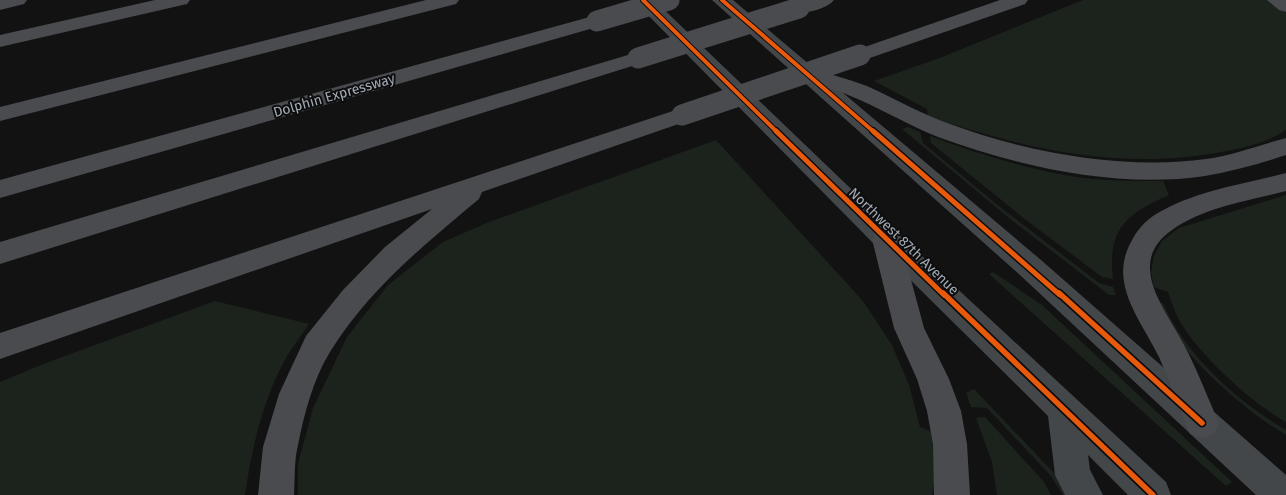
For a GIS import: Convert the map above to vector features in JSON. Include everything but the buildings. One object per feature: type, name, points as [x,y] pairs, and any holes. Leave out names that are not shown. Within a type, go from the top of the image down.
[{"type":"highway","points":[[0,4],[16,0]]},
{"type":"highway","points":[[0,41],[180,0]]},
{"type":"highway","points":[[0,114],[449,0]]},
{"type":"highway","name":"Dolphin Expressway","points":[[0,189],[669,0]]},
{"type":"highway","points":[[0,253],[824,0]]},
{"type":"highway","points":[[0,346],[99,314],[1018,0]]},
{"type":"highway","points":[[1277,0],[1286,6]]},
{"type":"highway","points":[[809,75],[862,92],[902,113],[946,131],[1002,148],[1063,162],[1121,168],[1179,169],[1238,162],[1286,146]]},
{"type":"highway","points":[[276,495],[280,447],[295,394],[318,345],[353,298],[395,254],[484,182]]},
{"type":"highway","points":[[1202,422],[1172,351],[1153,321],[1139,290],[1135,264],[1138,255],[1146,237],[1173,217],[1207,204],[1286,182]]},
{"type":"highway","points":[[886,239],[909,328],[933,380],[944,411],[950,444],[952,495]]},
{"type":"highway","points":[[0,358],[99,314]]},
{"type":"main road","name":"Northwest 87th Avenue","points":[[643,0],[886,239],[1152,495]]},
{"type":"main road","points":[[722,0],[1037,274],[1282,495]]},
{"type":"main road","points":[[1064,410],[1073,475],[1084,495]]},
{"type":"shaded area","points":[[1083,0],[1268,0],[1286,13],[1286,130],[1272,138],[1249,146],[1188,157],[1150,159],[1075,154],[1001,138],[928,116],[927,109],[874,81],[937,59]]},
{"type":"shaded area","points":[[908,127],[920,132],[923,143],[995,203],[1099,283],[1113,287],[1116,295],[1109,295],[1009,218],[902,129]]},
{"type":"shaded area","points":[[930,136],[999,159],[1052,173],[1105,180],[1163,181],[1169,195],[1141,209],[1123,225],[1113,247],[1113,279],[1102,277],[1026,220],[931,143]]},
{"type":"shaded area","points":[[716,140],[863,301],[892,345],[909,385],[920,427],[932,432],[936,475],[932,495],[298,495],[298,464],[313,408],[347,337],[388,285],[443,242],[489,222]]},
{"type":"shaded area","points":[[1286,195],[1286,422],[1240,389],[1209,359],[1184,328],[1176,314],[1168,292],[1154,287],[1151,272],[1154,256],[1162,241],[1179,228]]},
{"type":"shaded area","points":[[993,272],[1042,305],[1232,482],[1226,486],[989,274]]},
{"type":"shaded area","points":[[215,301],[309,324],[287,356],[271,389],[255,441],[245,495],[0,495],[0,382],[46,363]]},
{"type":"shaded area","points":[[1158,302],[1163,303],[1185,341],[1215,376],[1250,406],[1286,430],[1286,435],[1241,403],[1211,377],[1176,336]]},
{"type":"shaded area","points":[[974,389],[1055,474],[1069,495],[1063,495],[1051,476],[987,408],[971,407],[966,393]]},
{"type":"shaded area","points":[[985,417],[1044,482],[1051,495],[997,495],[992,462],[976,418]]},
{"type":"cycle path","points":[[643,0],[886,239],[1153,495]]},
{"type":"cycle path","points":[[722,0],[1031,268],[1202,423]]}]
